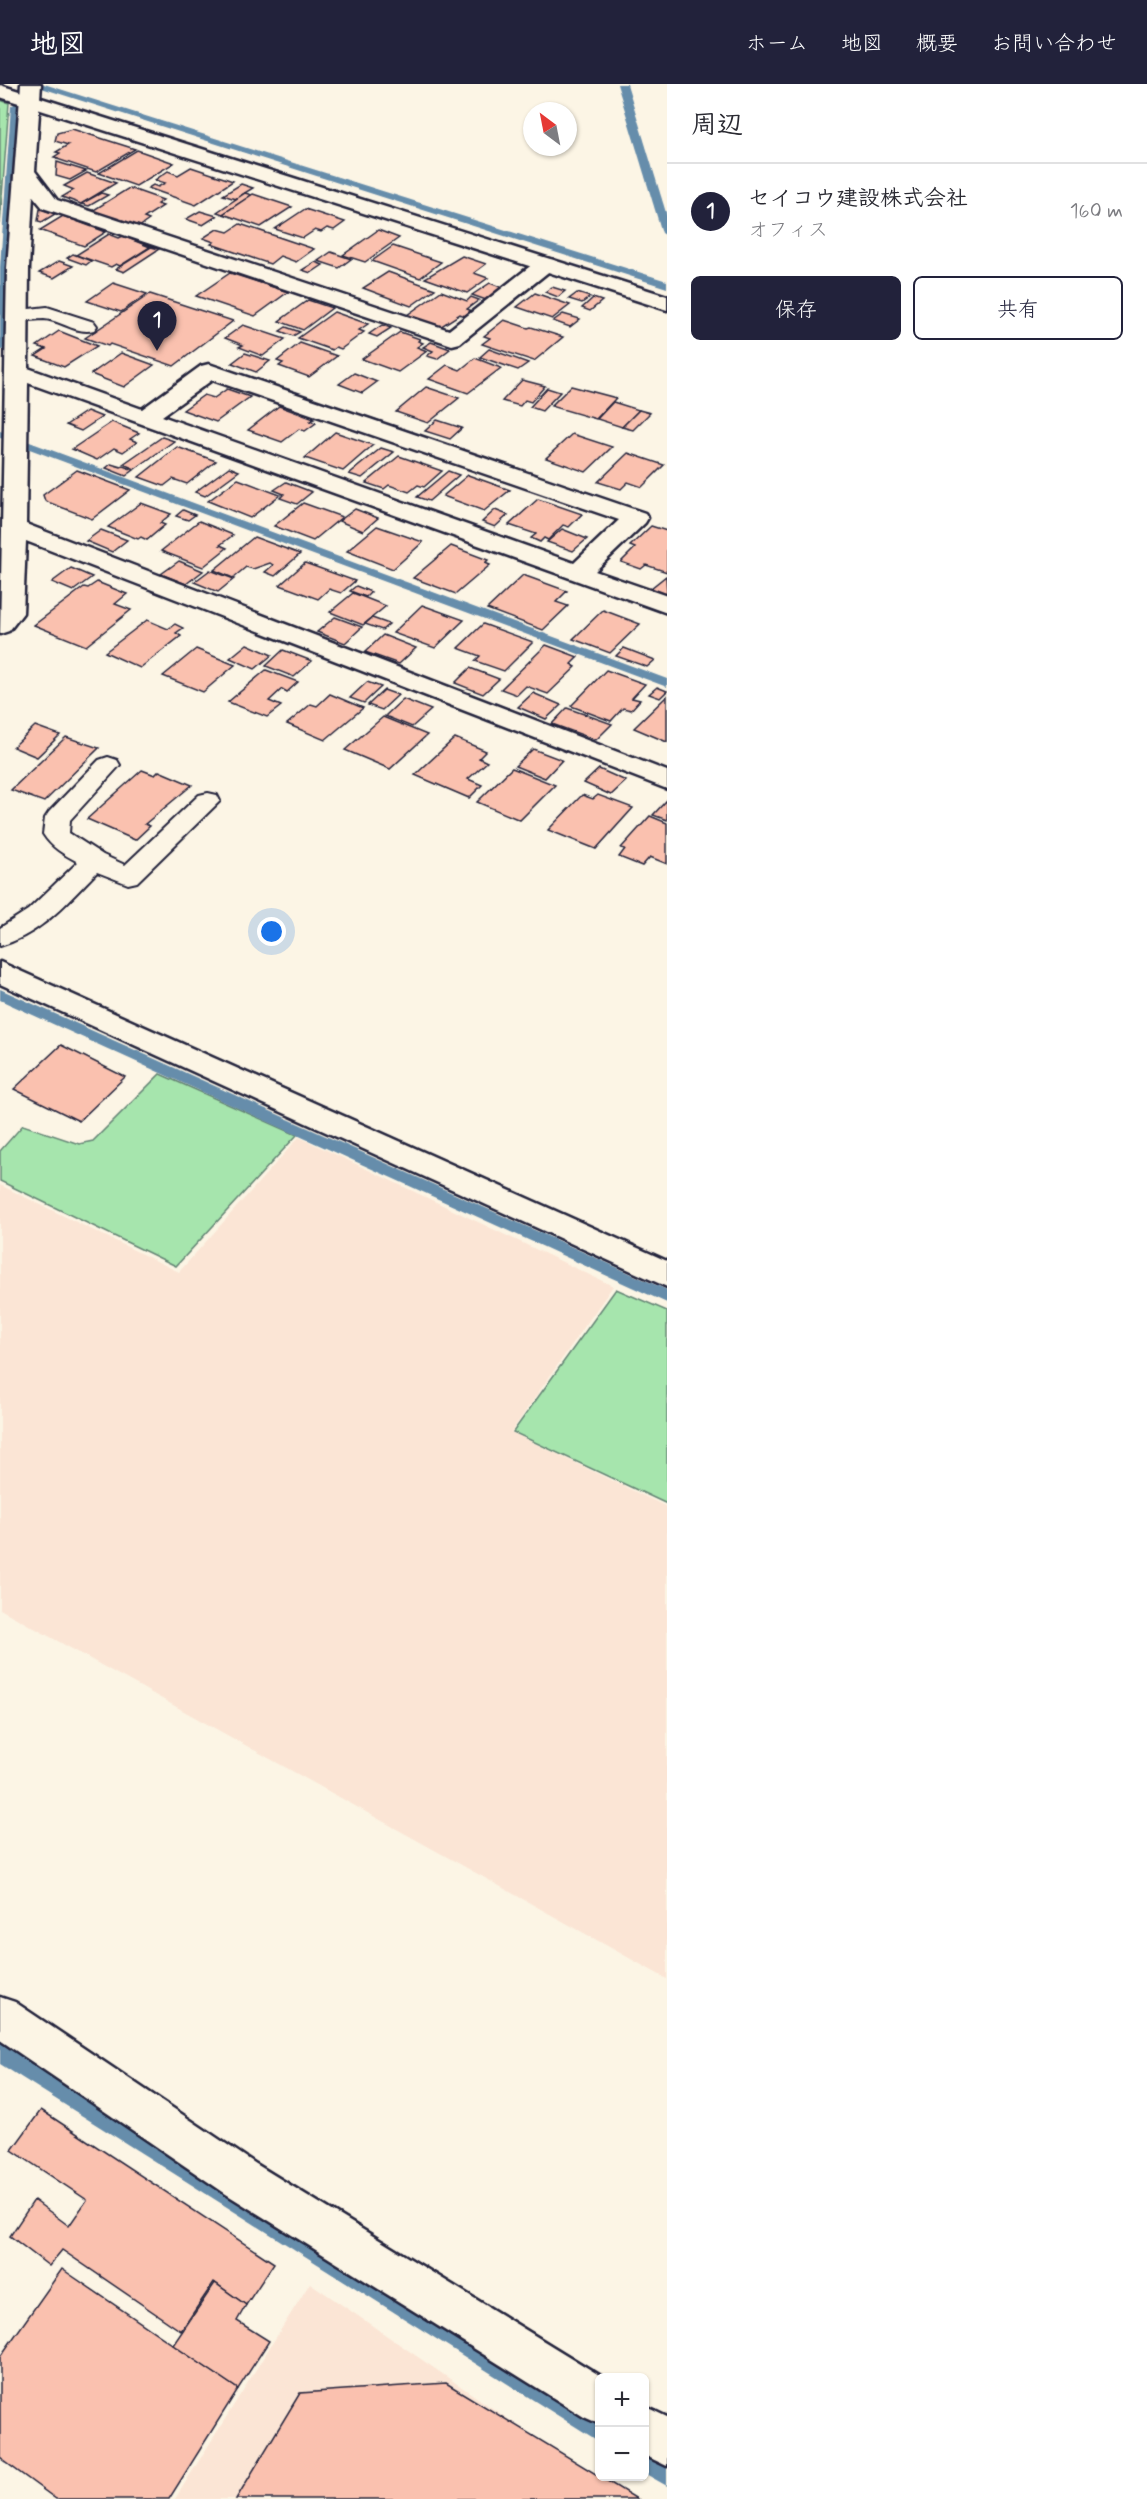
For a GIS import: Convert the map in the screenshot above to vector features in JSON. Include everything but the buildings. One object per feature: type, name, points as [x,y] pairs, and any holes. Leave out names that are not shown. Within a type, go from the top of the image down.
[{"type":"street","points":[[0,626],[10,613],[14,528],[18,268],[31,90]]},
{"type":"street","points":[[0,91],[31,90],[546,265],[667,303]]},
{"type":"street","points":[[26,173],[50,204],[452,338],[546,265]]},
{"type":"street","points":[[145,418],[209,371],[636,518],[578,573]]},
{"type":"street","points":[[17,372],[667,605]]},
{"type":"street","points":[[14,528],[667,781]]},
{"type":"street","points":[[6,983],[667,1275]]},
{"type":"street","points":[[0,2016],[241,2179],[595,2398]]},
{"type":"street","points":[[649,2432],[667,2443]]},
{"type":"lane","points":[[18,315],[48,313],[87,326]]},
{"type":"lane","points":[[108,765],[58,818],[56,834],[62,842],[94,861],[128,876],[208,801]]},
{"type":"lane","points":[[0,937],[9,935],[32,920],[94,861]]},
{"type":"shaded area","points":[[299,1137],[613,1286],[511,1432],[667,1507],[667,1979],[0,1609],[0,1185],[179,1272]]},
{"type":"shaded area","points":[[310,2283],[595,2478],[595,2481],[599,2481],[625,2499],[175,2499]]},
{"type":"green space","points":[[0,100],[9,103],[0,224]]},
{"type":"green space","points":[[160,1074],[297,1135],[176,1266],[0,1181],[0,1151],[23,1125],[79,1144],[93,1141]]},
{"type":"green space","points":[[616,1289],[667,1311],[667,1504],[513,1432]]},
{"type":"waterway","points":[[34,84],[667,285]]},
{"type":"waterway","points":[[622,84],[667,233]]},
{"type":"waterway","points":[[0,348],[16,106]]},
{"type":"waterway","points":[[0,434],[667,683]]},
{"type":"waterway","points":[[0,994],[667,1297]]},
{"type":"waterway","points":[[0,2052],[595,2428]]},
{"type":"waterway","points":[[649,2462],[667,2474]]},
{"type":"place","name":"セイコウ建設株式会社","points":[[157,351]]}]
